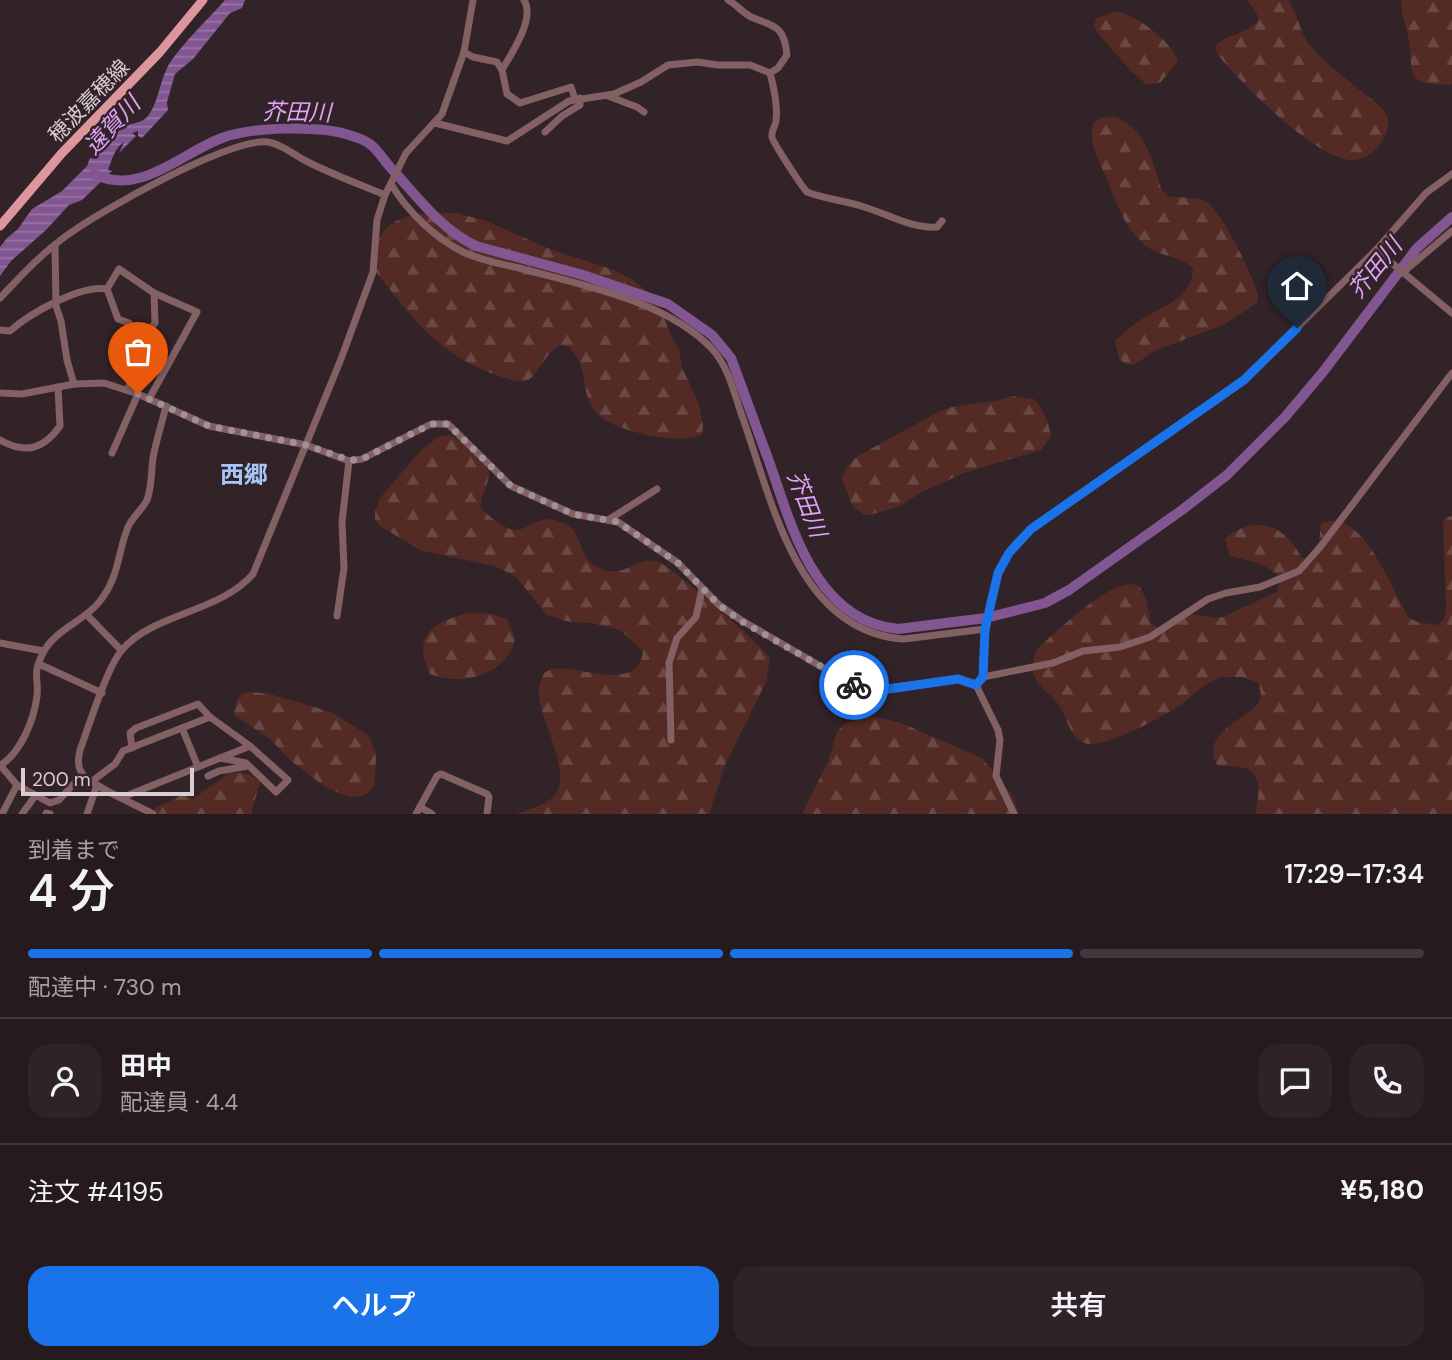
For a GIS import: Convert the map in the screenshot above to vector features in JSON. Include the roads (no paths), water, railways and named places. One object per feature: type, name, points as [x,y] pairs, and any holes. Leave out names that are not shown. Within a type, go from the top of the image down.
[{"type":"main road","name":"穂波嘉穂線","points":[[0,226],[62,153],[160,52],[203,0]]},
{"type":"street","points":[[153,814],[82,775],[78,760],[80,750],[102,693],[121,650],[136,637],[231,593],[253,574],[373,272],[377,220],[385,195],[400,163],[418,138],[442,114],[464,52],[473,0]]},
{"type":"street","points":[[502,70],[519,44],[528,8],[524,0]]},
{"type":"street","points":[[735,2],[748,16],[776,26],[782,32],[787,55],[778,68],[770,73]]},
{"type":"street","points":[[464,52],[473,57],[497,62],[502,70],[507,94],[520,103],[571,88],[580,105],[562,116],[545,132]]},
{"type":"street","points":[[435,123],[507,141],[578,99],[607,96],[641,82],[668,65],[750,65],[770,73]]},
{"type":"street","points":[[770,73],[776,110],[776,122],[771,133],[773,144],[807,192],[861,205],[928,228],[937,227],[942,221]]},
{"type":"street","points":[[607,96],[645,112]]},
{"type":"street","points":[[0,298],[27,268],[89,220],[166,179],[225,152],[250,144],[268,142],[280,146],[307,162],[385,195]]},
{"type":"street","points":[[983,677],[985,629],[998,573],[1018,540],[1244,380],[1376,250],[1426,193],[1452,174]]},
{"type":"street","points":[[391,184],[400,199],[425,223],[441,238],[464,253],[573,283],[653,309],[691,331],[712,349],[720,360],[733,390],[778,523],[789,547],[817,591],[845,619],[874,634],[904,639],[985,629]]},
{"type":"street","points":[[1402,273],[1452,231]]},
{"type":"street","points":[[55,245],[56,302],[66,360],[74,384]]},
{"type":"street","points":[[1376,250],[1452,313]]},
{"type":"street","points":[[107,289],[119,269],[154,293],[197,312],[149,398]]},
{"type":"street","points":[[0,330],[10,331],[24,319],[56,302],[99,287],[107,289]]},
{"type":"street","points":[[107,289],[118,319],[129,323],[137,346]]},
{"type":"street","points":[[128,390],[137,346],[155,323],[154,293]]},
{"type":"street","points":[[976,685],[983,677],[1053,663],[1083,651],[1120,647],[1150,637],[1208,599],[1260,587],[1300,571],[1452,373]]},
{"type":"street","points":[[0,393],[22,394],[74,384],[104,383],[149,398],[209,426],[306,445],[349,460],[362,459],[431,424],[448,424],[511,486],[573,514],[618,522],[634,531],[678,563],[719,605],[741,621],[857,686],[882,690],[958,679],[976,685],[998,730],[1000,740],[996,776],[1014,814]]},
{"type":"street","points":[[0,440],[15,448],[40,445],[47,441],[60,426],[58,387]]},
{"type":"street","points":[[112,453],[138,394]]},
{"type":"street","points":[[15,783],[0,765],[15,754],[20,745],[37,699],[35,678],[43,652],[56,636],[87,615],[112,582],[128,528],[147,500],[153,457],[166,406]]},
{"type":"street","points":[[337,616],[344,568],[342,522],[349,460]]},
{"type":"street","points":[[608,520],[657,489]]},
{"type":"street","points":[[671,740],[669,663],[677,638],[696,617],[702,589]]},
{"type":"street","points":[[87,615],[121,650]]},
{"type":"street","points":[[0,643],[43,652]]},
{"type":"street","points":[[39,664],[102,693]]},
{"type":"street","points":[[132,748],[132,730],[198,704],[210,717],[250,746],[288,780],[276,792],[246,763],[219,758]]},
{"type":"street","points":[[168,716],[174,731]]},
{"type":"street","points":[[87,814],[94,783],[115,764],[123,751],[210,717]]},
{"type":"street","points":[[182,728],[198,767]]},
{"type":"street","points":[[121,798],[250,746]]},
{"type":"street","points":[[208,776],[219,771],[248,766]]},
{"type":"street","points":[[432,814],[418,811],[437,776],[441,774],[487,794],[487,814]]},
{"type":"street","points":[[0,776],[50,803],[59,800],[82,775]]},
{"type":"street","points":[[1,813],[15,783]]},
{"type":"street","points":[[0,793],[10,797]]},
{"type":"street","points":[[22,814],[35,796]]},
{"type":"street","points":[[47,814],[50,803]]},
{"type":"waterway","name":"芥田川","points":[[94,174],[111,180],[144,177],[222,138],[250,131],[303,129],[336,132],[364,140],[373,147],[440,221],[476,246],[583,275],[668,304],[712,335],[731,358],[788,516],[811,568],[827,590],[846,609],[870,622],[898,629],[986,618],[1045,603],[1069,590],[1182,510],[1227,475],[1285,417],[1323,372],[1417,248],[1452,217]]},
{"type":"district","name":"西郷","points":[[244,475]]},
{"type":"water label","name":"遠賀川","points":[[112,125]]}]
